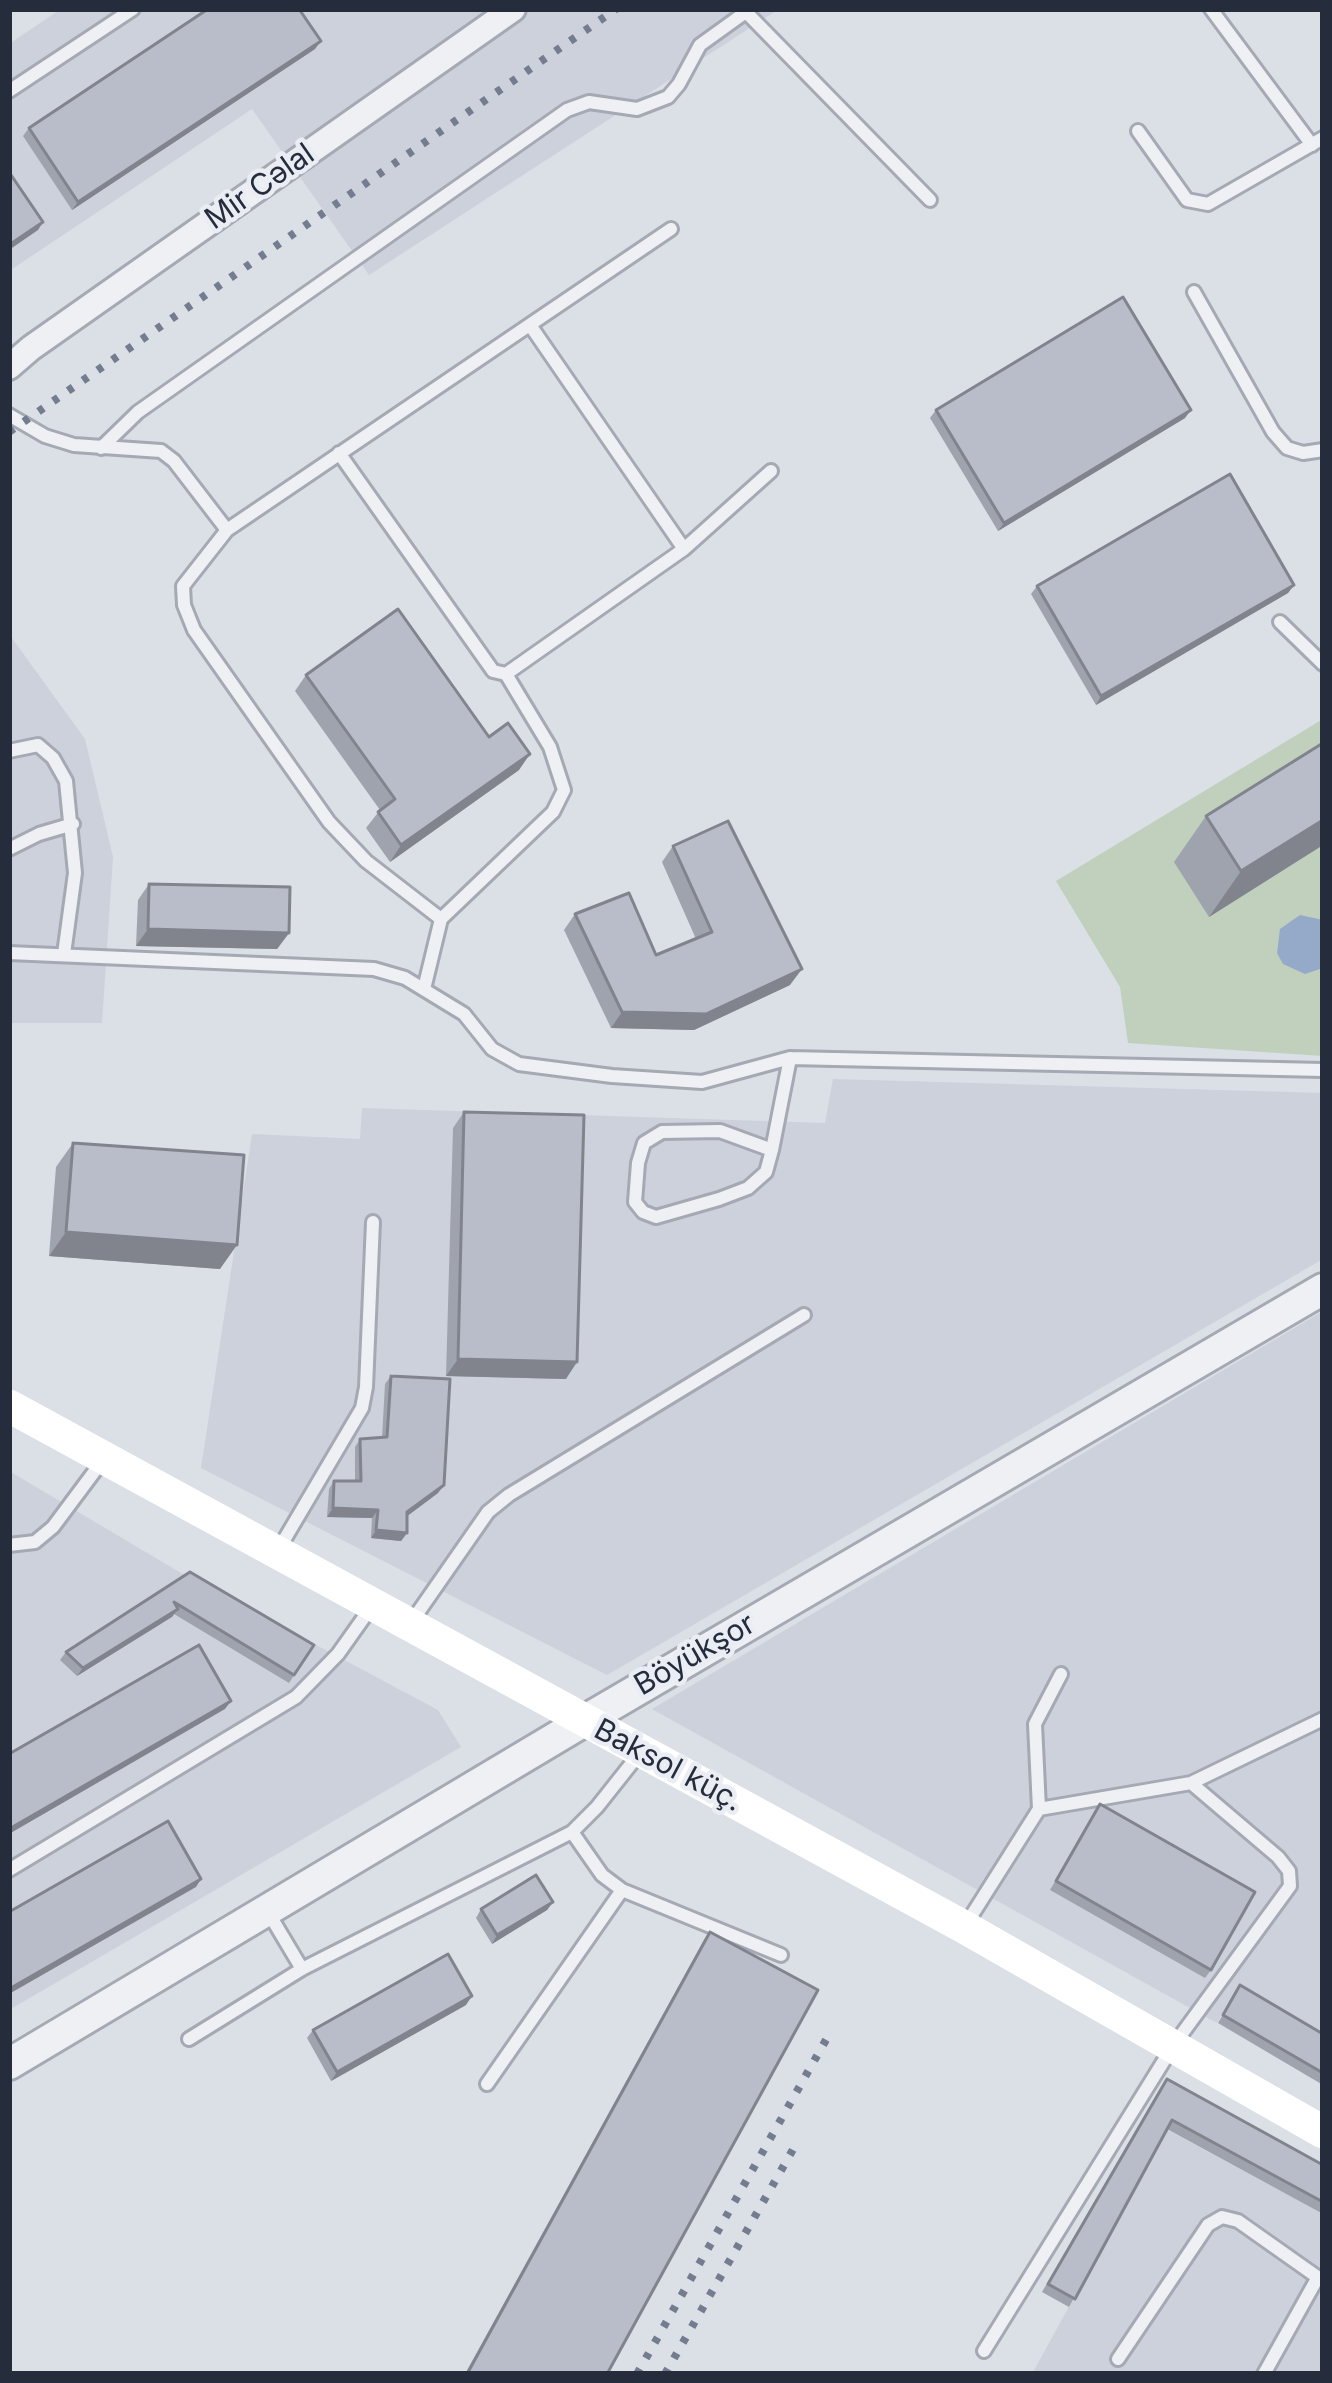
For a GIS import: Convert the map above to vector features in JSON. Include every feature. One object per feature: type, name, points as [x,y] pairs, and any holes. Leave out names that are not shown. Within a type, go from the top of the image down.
[{"type":"main road","name":"Baksol küç.","points":[[9,1406],[964,1928],[1323,2132]]},
{"type":"street","name":"Mir Cəlal","points":[[9,367],[513,9]]},
{"type":"street","name":"Böyükşor","points":[[9,2064],[1323,1289]]},
{"type":"lane","points":[[9,91],[133,9]]},
{"type":"lane","points":[[1138,130],[1186,200],[1208,204],[1318,141],[1211,9]]},
{"type":"lane","points":[[100,448],[138,412],[567,110],[589,102],[637,109],[668,97],[700,45],[748,10],[930,200]]},
{"type":"lane","points":[[441,919],[366,861],[329,822],[194,630],[184,605],[183,586],[227,530],[671,230]]},
{"type":"lane","points":[[1194,292],[1287,448],[1303,453],[1323,450]]},
{"type":"lane","points":[[530,325],[684,549]]},
{"type":"lane","points":[[9,415],[45,436],[100,448],[161,451],[174,460],[227,530]]},
{"type":"lane","points":[[339,453],[493,671],[506,674],[550,747],[564,790],[553,812],[441,919],[424,989]]},
{"type":"lane","points":[[506,674],[684,549],[771,471]]},
{"type":"lane","points":[[1280,622],[1323,664]]},
{"type":"lane","points":[[9,751],[38,745],[53,758],[66,781],[75,873],[64,954]]},
{"type":"lane","points":[[9,850],[73,824]]},
{"type":"lane","points":[[9,953],[374,969],[405,978],[464,1014],[492,1049],[519,1064],[702,1082],[790,1058],[1323,1070]]},
{"type":"lane","points":[[772,1150],[720,1131],[662,1132],[644,1142],[635,1202],[643,1212],[656,1216],[748,1188],[766,1172],[772,1150],[790,1058]]},
{"type":"lane","points":[[277,1552],[362,1408],[373,1222]]},
{"type":"lane","points":[[409,1625],[488,1512],[508,1495],[804,1315]]},
{"type":"lane","points":[[9,1544],[35,1542],[52,1528],[104,1459]]},
{"type":"lane","points":[[9,1870],[296,1697],[338,1654],[373,1606]]},
{"type":"lane","points":[[964,1928],[1039,1809],[1035,1724],[1061,1673]]},
{"type":"lane","points":[[1039,1809],[1191,1783],[1323,1719]]},
{"type":"lane","points":[[189,2039],[302,1969],[572,1832],[641,1751]]},
{"type":"lane","points":[[984,2351],[1173,2046],[1290,1886],[1289,1871],[1278,1857],[1191,1783]]},
{"type":"lane","points":[[572,1832],[602,1875],[622,1890],[781,1955]]},
{"type":"lane","points":[[487,2084],[622,1890]]},
{"type":"lane","points":[[268,1911],[302,1969]]},
{"type":"lane","points":[[1118,2359],[1208,2225],[1222,2217],[1238,2221],[1320,2279],[1264,2374]]},
{"type":"shaded area","points":[[61,9],[779,9],[369,275],[252,109],[9,271],[9,44]]},
{"type":"shaded area","points":[[9,634],[85,739],[113,857],[102,1023],[9,1023]]},
{"type":"shaded area","points":[[833,1079],[1323,1093],[1323,1259],[607,1675],[201,1468],[252,1134],[360,1139],[362,1108],[825,1123]]},
{"type":"shaded area","points":[[1323,1311],[1323,2045],[1234,1994],[1217,2023],[652,1709]]},
{"type":"shaded area","points":[[9,1471],[181,1573],[438,1710],[461,1747],[9,2010]]},
{"type":"shaded area","points":[[1166,2129],[1323,2214],[1323,2374],[1032,2374]]},
{"type":"green space","points":[[1323,719],[1323,1056],[1128,1043],[1120,987],[1056,881]]},
{"type":"water","points":[[1300,915],[1323,920],[1323,968],[1305,974],[1283,964],[1277,953],[1280,929]]},
{"type":"building","points":[[208,9],[299,9],[321,41],[78,202],[29,128]]},
{"type":"building","points":[[9,172],[43,222],[9,245]]},
{"type":"building","points":[[1123,297],[1191,410],[1004,523],[936,410]]},
{"type":"building","points":[[1230,474],[1294,585],[1101,696],[1037,586]]},
{"type":"building","points":[[398,609],[489,737],[508,723],[530,754],[401,845],[378,812],[395,799],[306,675]]},
{"type":"building","points":[[1323,743],[1323,820],[1241,871],[1206,816]]},
{"type":"building","points":[[728,821],[802,969],[706,1014],[622,1012],[575,914],[629,893],[656,955],[712,932],[673,846]]},
{"type":"building","points":[[149,884],[290,887],[289,933],[148,929]]},
{"type":"building","points":[[464,1112],[584,1115],[577,1362],[458,1359]]},
{"type":"building","points":[[73,1143],[244,1155],[237,1245],[66,1232]]},
{"type":"building","points":[[391,1376],[450,1379],[444,1485],[407,1512],[407,1533],[376,1530],[378,1510],[333,1508],[334,1481],[361,1481],[360,1439],[387,1437]]},
{"type":"building","points":[[190,1572],[314,1645],[294,1675],[174,1602],[178,1609],[83,1668],[66,1652]]},
{"type":"building","points":[[199,1645],[231,1701],[9,1829],[9,1754]]},
{"type":"building","points":[[1100,1804],[1255,1892],[1211,1970],[1056,1881]]},
{"type":"building","points":[[168,1821],[201,1879],[9,1989],[9,1912]]},
{"type":"building","points":[[536,1875],[553,1902],[497,1935],[481,1909]]},
{"type":"building","points":[[710,1932],[818,1990],[607,2374],[467,2374]]},
{"type":"building","points":[[448,1954],[472,1996],[337,2072],[313,2030]]},
{"type":"building","points":[[1240,1985],[1323,2034],[1323,2073],[1223,2015]]},
{"type":"building","points":[[1167,2079],[1323,2165],[1323,2202],[1172,2120],[1075,2299],[1048,2284]]},
{"type":"railway","points":[[9,432],[616,9]]},
{"type":"railway","points":[[637,2374],[831,2031]]},
{"type":"railway","points":[[665,2374],[795,2146]]}]
